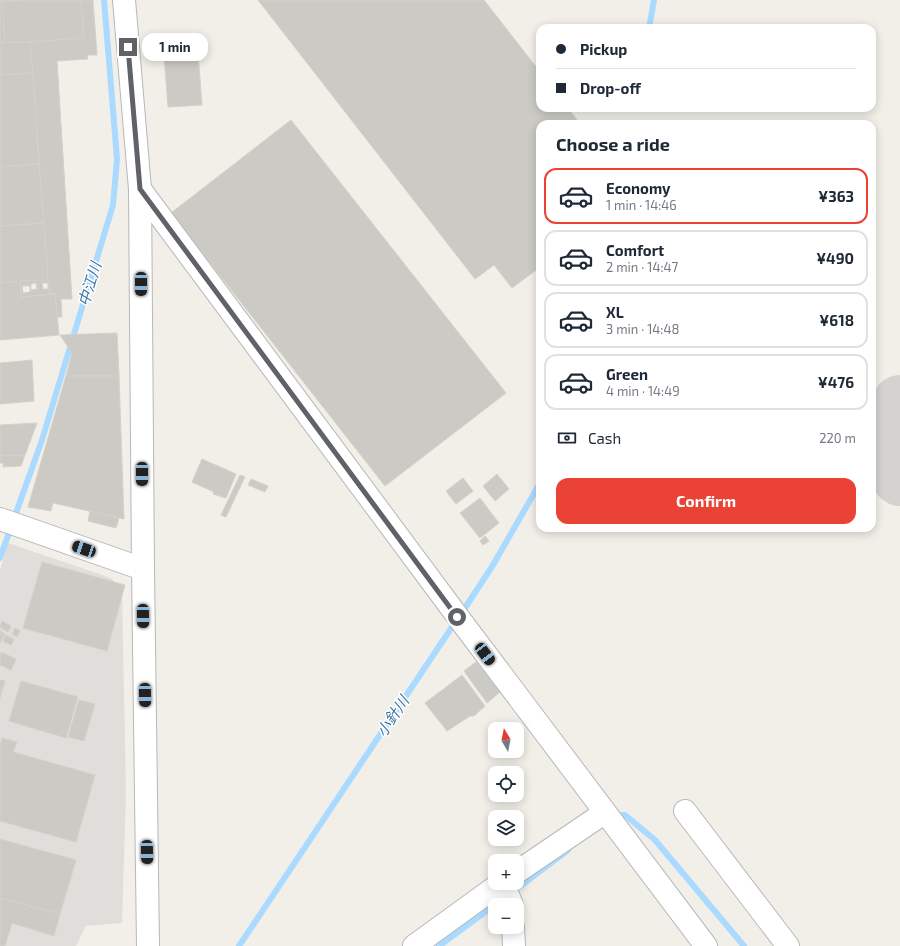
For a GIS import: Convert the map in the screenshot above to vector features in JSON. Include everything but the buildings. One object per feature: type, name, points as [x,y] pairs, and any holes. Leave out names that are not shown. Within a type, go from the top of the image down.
[{"type":"street","points":[[124,0],[140,189],[148,946]]},
{"type":"street","points":[[140,189],[604,813],[706,946]]},
{"type":"street","points":[[0,519],[143,569]]},
{"type":"street","points":[[685,811],[788,946]]},
{"type":"street","points":[[524,868],[604,813]]},
{"type":"street","points":[[414,946],[492,890]]},
{"type":"street","points":[[513,934],[514,946]]},
{"type":"shaded area","points":[[8,543],[111,578],[122,591],[126,794],[122,923],[86,926],[76,946],[0,946],[0,570]]},
{"type":"waterway","name":"中江川","points":[[0,558],[42,440],[113,205],[117,159],[104,0]]},
{"type":"waterway","name":"小針川","points":[[650,24],[654,0]]},
{"type":"waterway","name":"小針川","points":[[461,614],[493,565],[536,490]]},
{"type":"waterway","name":"小針川","points":[[239,946],[456,621]]},
{"type":"waterway","points":[[615,815],[625,815],[655,840],[744,946]]},
{"type":"waterway","points":[[511,893],[568,850]]},
{"type":"waterway","points":[[439,946],[488,910]]},
{"type":"taxiway","points":[[900,403],[895,433],[900,478]]},
{"type":"route","points":[[128,47],[140,189],[457,617]]}]
